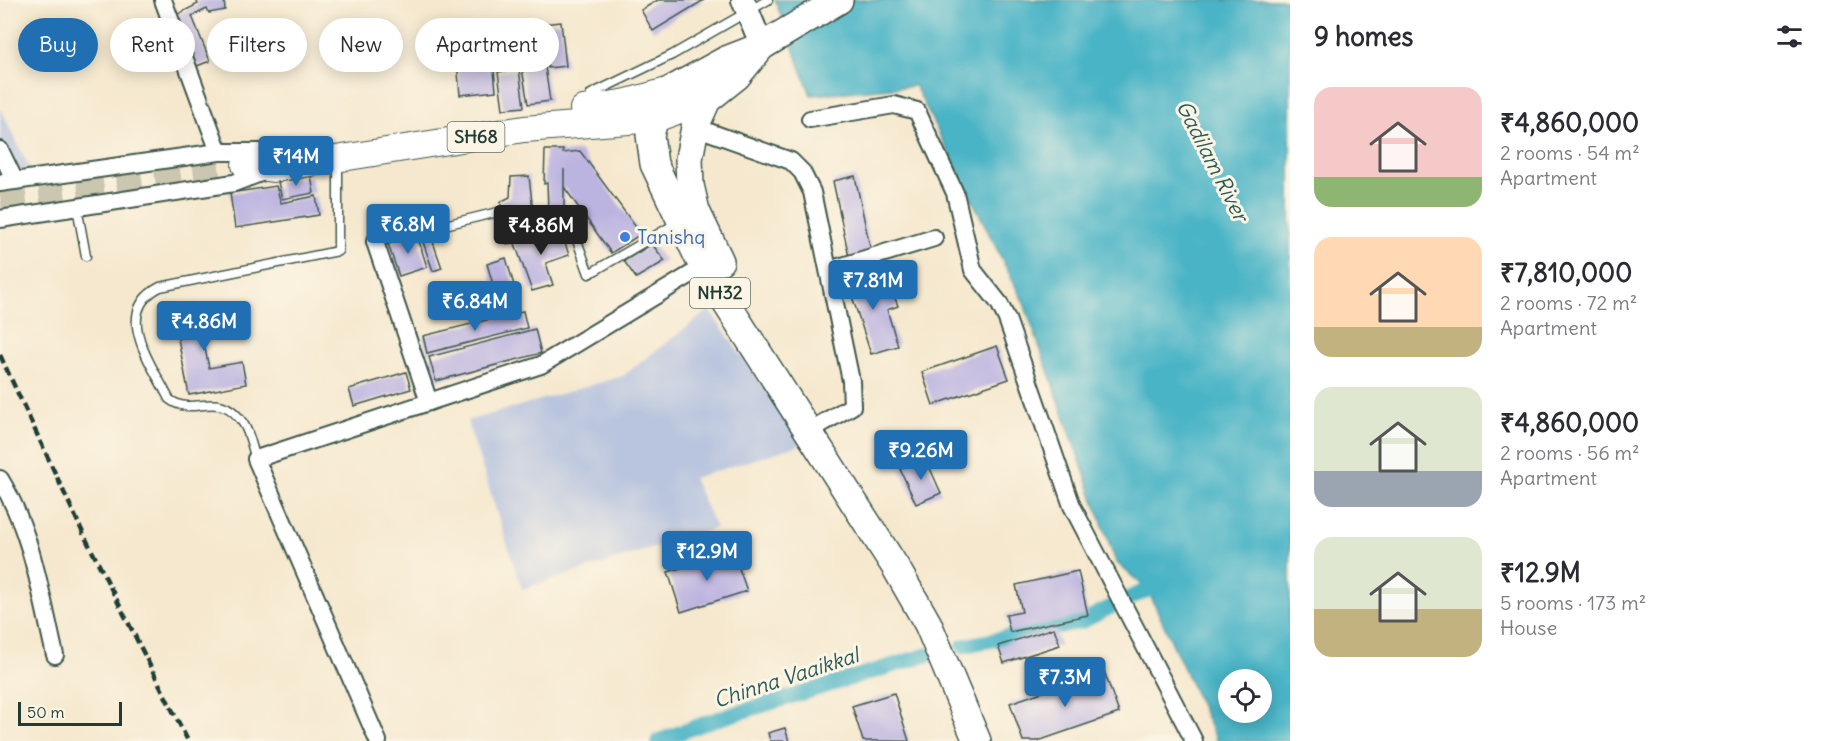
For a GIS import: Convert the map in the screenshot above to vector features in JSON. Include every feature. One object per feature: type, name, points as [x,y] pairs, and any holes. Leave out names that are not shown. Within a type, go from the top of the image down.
[{"type":"highway","name":"NH32","points":[[839,0],[771,41],[726,60],[671,90],[658,107],[650,135],[654,164],[703,267],[902,577],[928,624],[977,741]]},
{"type":"highway","name":"NH32","points":[[771,41],[737,76],[707,100],[695,127],[689,159],[690,185],[696,211],[726,272],[943,625],[997,741]]},
{"type":"main road","points":[[745,6],[771,41]]},
{"type":"main road","name":"SH68","points":[[271,160],[604,106],[671,90]]},
{"type":"main road","name":"SH68","points":[[234,161],[338,159],[524,129],[655,119],[707,100]]},
{"type":"street","points":[[0,150],[8,182],[234,161],[163,0]]},
{"type":"street","points":[[810,119],[894,105],[917,111],[955,193],[973,270],[999,303],[1007,319],[1072,506],[1194,741]]},
{"type":"street","points":[[695,127],[791,161],[802,172],[812,192],[851,381],[852,406],[821,424]]},
{"type":"street","points":[[0,219],[234,183],[271,160]]},
{"type":"street","points":[[829,270],[934,238]]},
{"type":"street","points":[[375,242],[429,402]]},
{"type":"street","points":[[378,741],[256,459],[541,365],[703,267]]},
{"type":"street","points":[[0,479],[15,505],[29,545],[55,656]]},
{"type":"lane","points":[[591,94],[672,55],[745,6],[768,0]]},
{"type":"lane","points":[[256,459],[244,424],[232,411],[219,403],[186,406],[176,404],[169,399],[137,334],[137,311],[142,301],[160,287],[338,252],[338,159]]},
{"type":"lane","points":[[76,207],[86,256]]},
{"type":"lane","points":[[375,242],[498,212],[508,239],[569,218],[589,274],[680,221]]},
{"type":"shaded area","points":[[0,108],[31,171],[0,168]]},
{"type":"shaded area","points":[[709,310],[804,444],[693,478],[716,528],[522,589],[467,421],[623,376]]},
{"type":"water","name":"Gadilam River","points":[[775,0],[1290,0],[1290,741],[1217,741],[1148,590],[1116,562],[1024,303],[915,86],[811,95]]},
{"type":"building","points":[[196,0],[224,0],[225,10],[209,13],[207,9],[192,16],[193,18],[177,18],[176,15],[198,4]]},
{"type":"building","points":[[658,0],[704,0],[653,31],[641,10]]},
{"type":"building","points":[[559,22],[561,22],[566,66],[559,67]]},
{"type":"building","points":[[195,24],[207,54],[207,62],[197,66]]},
{"type":"building","points":[[458,72],[494,72],[496,91],[460,95]]},
{"type":"building","points":[[498,72],[519,72],[524,107],[503,109]]},
{"type":"building","points":[[523,72],[546,72],[550,101],[528,104]]},
{"type":"building","points":[[545,150],[563,150],[563,153],[580,151],[641,234],[611,253],[564,187],[564,209],[548,209],[547,183],[544,184]]},
{"type":"building","points":[[311,176],[314,193],[282,199],[278,182]]},
{"type":"building","points":[[529,176],[534,220],[509,228],[500,202],[510,197],[511,177]]},
{"type":"building","points":[[855,176],[871,252],[849,257],[833,181]]},
{"type":"building","points":[[276,186],[281,203],[316,196],[319,215],[235,228],[230,193]]},
{"type":"building","points":[[559,226],[569,255],[546,263],[553,285],[532,291],[514,241]]},
{"type":"building","points":[[417,235],[427,267],[399,276],[388,244]]},
{"type":"building","points":[[432,239],[442,268],[433,271],[423,242]]},
{"type":"building","points":[[652,244],[665,261],[636,278],[624,261]]},
{"type":"building","points":[[506,258],[516,292],[497,298],[487,264]]},
{"type":"building","points":[[874,269],[883,297],[893,293],[898,306],[887,310],[898,346],[871,354],[846,278]]},
{"type":"building","points":[[228,303],[231,318],[200,324],[209,368],[242,362],[246,384],[189,395],[173,313]]},
{"type":"building","points":[[523,311],[527,328],[427,353],[423,336]]},
{"type":"building","points":[[535,329],[541,353],[436,381],[429,357]]},
{"type":"building","points":[[997,346],[1009,379],[933,405],[922,372]]},
{"type":"building","points":[[406,372],[411,389],[354,406],[349,389]]},
{"type":"building","points":[[925,457],[941,493],[916,504],[900,469]]},
{"type":"building","points":[[733,551],[747,591],[681,612],[668,572]]},
{"type":"building","points":[[1078,571],[1088,615],[1010,632],[1006,615],[1022,612],[1016,585]]},
{"type":"building","points":[[1054,628],[1060,645],[1004,663],[998,646]]},
{"type":"building","points":[[1104,671],[1119,713],[1038,741],[1023,741],[1010,703]]},
{"type":"building","points":[[894,693],[909,741],[863,741],[852,706]]},
{"type":"building","points":[[785,728],[789,741],[770,741],[768,733]]},
{"type":"waterway","name":"Chinna Vaaikkal","points":[[1127,599],[1148,590]]},
{"type":"waterway","name":"Chinna Vaaikkal","points":[[963,646],[1081,622],[1111,607]]},
{"type":"waterway","name":"Chinna Vaaikkal","points":[[658,741],[708,722],[927,655]]},
{"type":"tunnel","points":[[0,196],[237,166]]},
{"type":"railway","points":[[0,355],[83,533],[188,741]]},
{"type":"place","name":"Tanishq","points":[[625,237]]}]
